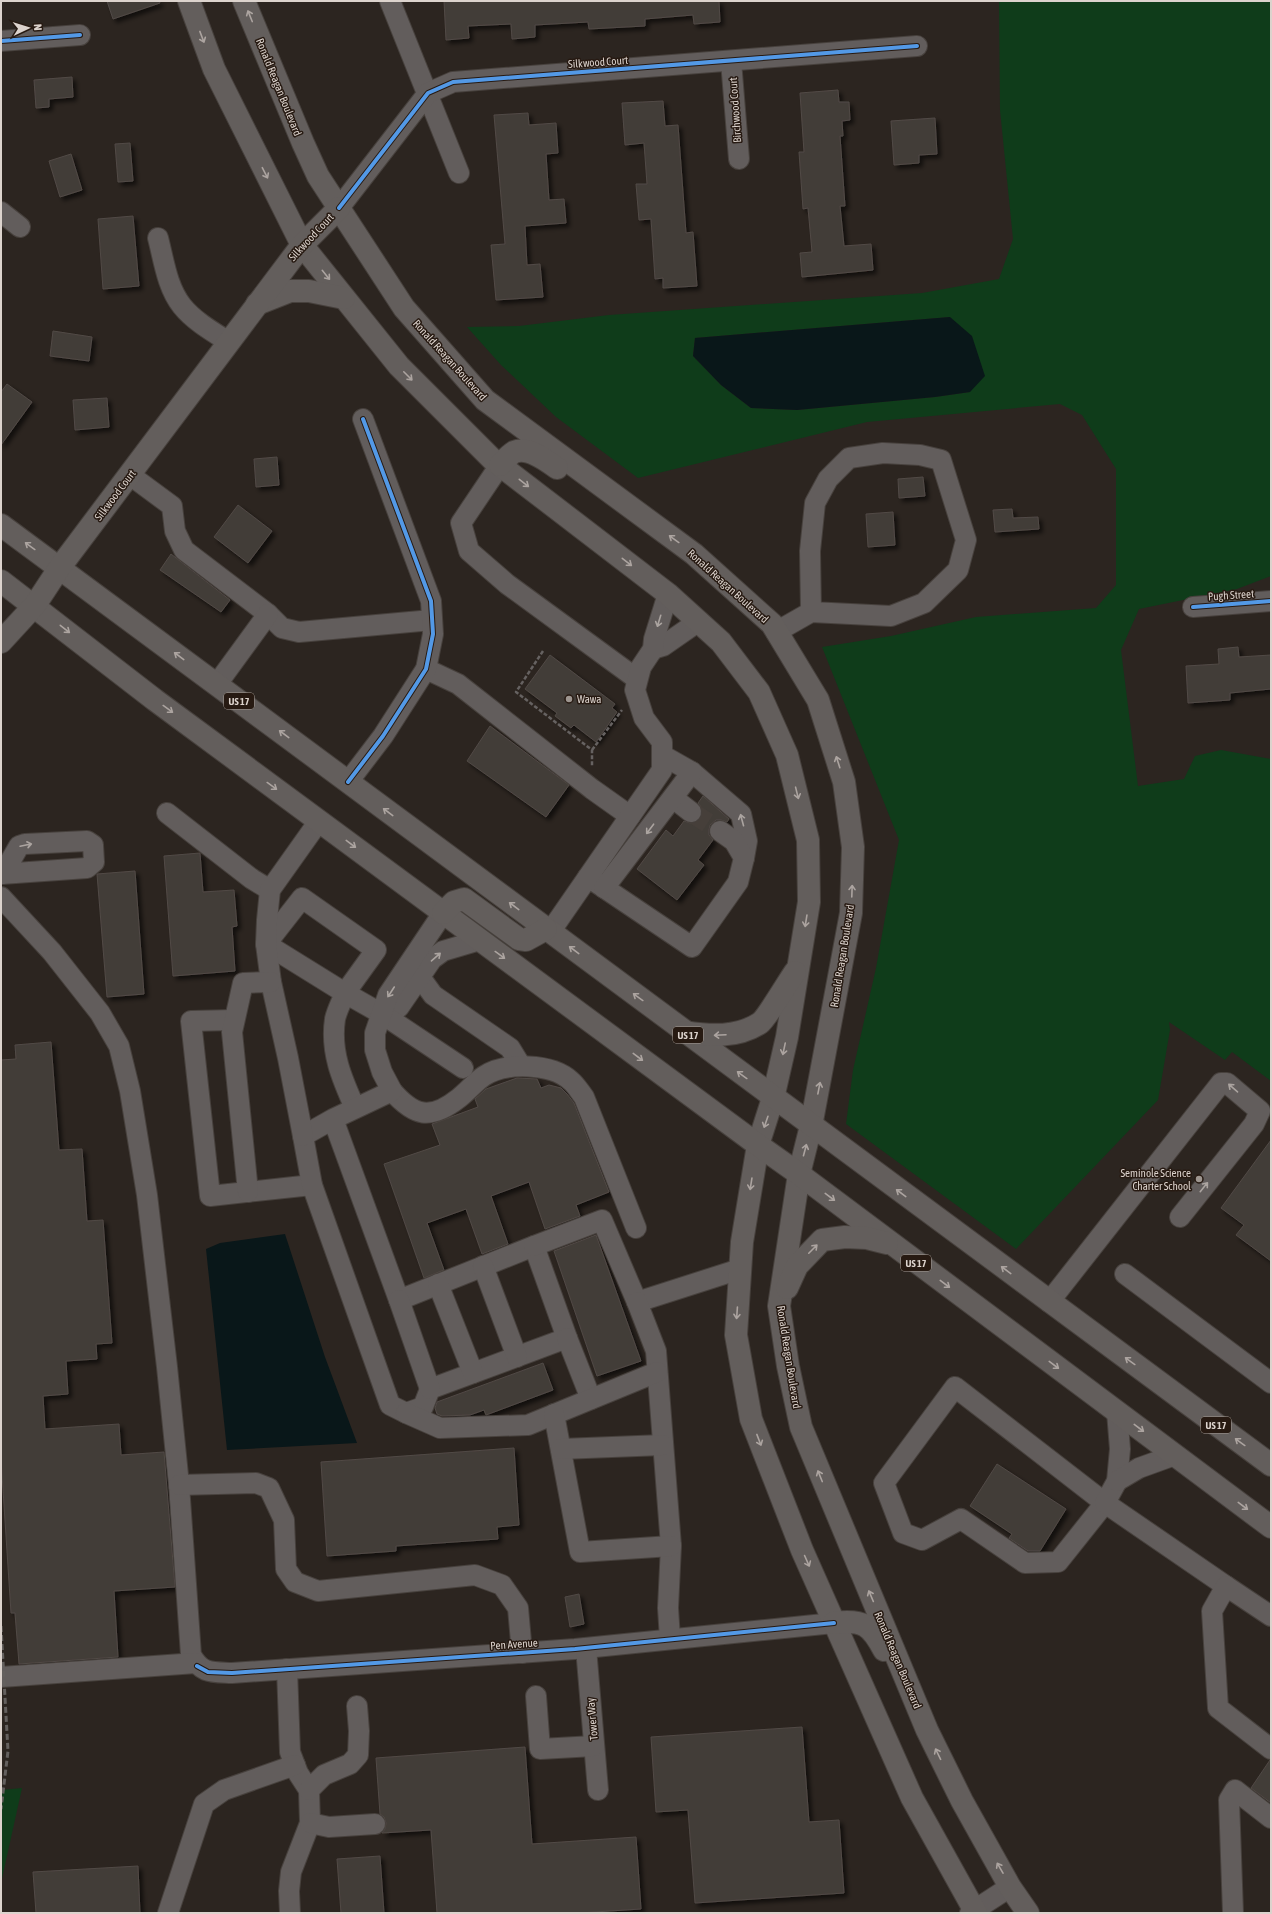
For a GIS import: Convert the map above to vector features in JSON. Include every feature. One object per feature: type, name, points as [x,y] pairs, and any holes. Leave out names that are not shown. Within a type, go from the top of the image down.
[{"type":"main road","points":[[189,1],[214,69],[302,245],[344,298],[399,366],[500,465],[668,594],[721,642],[759,692],[788,755],[808,840],[809,902],[787,1038],[774,1098],[758,1145],[742,1242],[736,1335],[751,1419],[802,1550],[912,1798],[974,1912]]},
{"type":"main road","name":"Ronald Reagan Boulevard","points":[[244,1],[310,158],[322,182],[404,308],[485,400],[694,554],[772,624],[818,700],[844,782],[853,847],[851,913],[811,1126],[799,1174],[779,1306],[788,1366],[801,1427],[927,1730],[962,1801],[1010,1887],[1028,1913]]},
{"type":"main road","name":"Silkwood Court","points":[[1,642],[35,605],[60,567],[302,245],[339,208]]},
{"type":"main road","points":[[257,304],[290,291],[309,291],[344,298]]},
{"type":"main road","points":[[500,465],[515,452],[523,451],[537,455],[603,498],[639,513]]},
{"type":"main road","name":"US 17","points":[[1,525],[60,567],[684,1032],[1271,1465]]},
{"type":"main road","name":"US 17","points":[[1,581],[35,605],[155,700],[799,1174],[1271,1527]]},
{"type":"main road","points":[[444,913],[454,902],[464,899],[518,939],[526,940],[548,931]]},
{"type":"main road","points":[[684,1032],[708,1036],[727,1035],[761,1022],[798,968]]},
{"type":"main road","points":[[779,1306],[797,1266],[822,1240],[844,1237],[867,1238],[892,1245]]},
{"type":"main road","points":[[834,1623],[849,1621],[863,1624],[876,1633],[907,1702],[927,1730]]},
{"type":"street","points":[[390,1],[459,173]]},
{"type":"street","points":[[1,41],[80,35]]},
{"type":"street","name":"Silkwood Court","points":[[339,208],[428,93],[453,82],[917,46]]},
{"type":"street","name":"Birchwood Court","points":[[731,61],[738,159]]},
{"type":"street","points":[[1,212],[20,227]]},
{"type":"street","points":[[158,238],[168,278],[182,306],[200,323],[229,342]]},
{"type":"street","points":[[348,782],[383,736],[426,669],[433,634],[431,601],[362,419]]},
{"type":"street","points":[[776,632],[811,612],[891,616],[924,603],[958,570],[966,540],[941,460],[920,455],[883,453],[849,458],[828,479],[815,503],[810,552],[811,612]]},
{"type":"street","points":[[500,465],[462,523],[469,551],[507,584],[637,680]]},
{"type":"street","points":[[130,475],[172,506],[175,531],[184,550],[268,614],[282,628],[299,632],[432,620]]},
{"type":"street","points":[[548,931],[588,877],[662,770],[662,742],[644,718],[634,690],[641,667],[653,649],[654,639],[668,594]]},
{"type":"street","name":"Pugh Street","points":[[1193,607],[1271,601]]},
{"type":"street","points":[[217,684],[268,614]]},
{"type":"street","points":[[653,649],[663,646],[699,621]]},
{"type":"street","points":[[426,669],[458,684],[592,789],[630,816]]},
{"type":"street","points":[[588,877],[692,947],[738,882],[747,841],[742,814],[692,772],[662,754]]},
{"type":"street","points":[[604,888],[692,772]]},
{"type":"street","points":[[673,798],[691,812]]},
{"type":"street","points":[[167,814],[252,879],[270,890]]},
{"type":"street","points":[[319,821],[270,890],[266,944],[271,982],[312,1185],[390,1405],[440,1428],[528,1425],[657,1372]]},
{"type":"street","points":[[720,831],[734,841],[744,858]]},
{"type":"street","points":[[1,897],[52,952],[100,1013],[119,1046],[130,1091],[147,1195],[179,1485],[191,1655],[196,1665],[1,1677]]},
{"type":"street","points":[[266,944],[302,898],[376,950],[345,993],[336,1018],[333,1041],[337,1066],[355,1108]]},
{"type":"street","points":[[444,913],[388,995],[375,1032],[376,1050],[382,1072],[392,1091],[405,1106],[414,1112],[426,1114],[439,1110],[459,1099],[485,1075],[499,1069],[521,1066],[542,1068],[557,1072],[570,1080],[584,1097],[636,1228]]},
{"type":"street","points":[[382,1014],[393,1012],[399,1007],[432,960],[443,951],[480,940]]},
{"type":"street","points":[[266,944],[382,1014],[463,1068]]},
{"type":"street","points":[[420,977],[433,995],[510,1048],[521,1066]]},
{"type":"street","points":[[248,1192],[232,1032],[243,983],[271,982]]},
{"type":"street","points":[[234,1020],[191,1021],[210,1196],[312,1185]]},
{"type":"street","points":[[1049,1302],[1221,1083],[1227,1083],[1260,1111],[1254,1124],[1180,1218]]},
{"type":"street","points":[[303,1136],[333,1119],[392,1091]]},
{"type":"street","points":[[333,1119],[430,1389],[423,1407],[406,1413]]},
{"type":"street","points":[[399,1300],[602,1220],[656,1351],[671,1546],[668,1608],[670,1639]]},
{"type":"street","points":[[534,1246],[591,1399]]},
{"type":"street","points":[[483,1266],[517,1357]]},
{"type":"street","points":[[637,1302],[740,1269]]},
{"type":"street","points":[[1125,1274],[1271,1383]]},
{"type":"street","points":[[438,1284],[473,1373]]},
{"type":"street","points":[[430,1389],[567,1338]]},
{"type":"street","points":[[1117,1412],[1120,1449],[1117,1481],[1105,1503],[1058,1562],[1025,1563],[961,1518],[922,1540],[903,1533],[884,1483],[955,1388],[1105,1503],[1271,1616]]},
{"type":"street","points":[[554,1414],[580,1552],[671,1546]]},
{"type":"street","points":[[561,1449],[663,1445]]},
{"type":"street","points":[[1117,1481],[1140,1468],[1175,1455]]},
{"type":"street","points":[[179,1485],[256,1483],[269,1488],[284,1520],[286,1569],[295,1582],[318,1591],[475,1575],[502,1584],[518,1608],[522,1652]]},
{"type":"street","points":[[1226,1586],[1212,1612],[1218,1708],[1271,1749]]},
{"type":"street","name":"Pen Avenue","points":[[196,1665],[208,1672],[232,1673],[586,1648],[834,1623]]},
{"type":"street","name":"Tower Way","points":[[586,1648],[598,1790]]},
{"type":"street","points":[[287,1669],[290,1752],[295,1766],[309,1790],[310,1823],[291,1872],[289,1891],[290,1913]]},
{"type":"street","points":[[536,1696],[540,1749],[594,1746]]},
{"type":"street","points":[[309,1790],[324,1775],[350,1764],[358,1755],[359,1731],[356,1706]]},
{"type":"street","points":[[168,1913],[204,1804],[224,1790],[295,1766]]},
{"type":"street","points":[[1233,1913],[1229,1800],[1235,1790],[1271,1818]]},
{"type":"street","points":[[310,1823],[329,1827],[374,1824]]},
{"type":"street","points":[[974,1912],[1010,1887]]},
{"type":"path","points":[[543,651],[516,692],[592,750]]},
{"type":"path","points":[[592,768],[592,750],[622,709]]},
{"type":"green space","points":[[999,1],[1271,1],[1271,576],[1237,589],[1139,609],[1121,650],[1138,786],[1184,779],[1195,756],[1221,750],[1271,759],[1271,1081],[1232,1052],[1225,1060],[1169,1022],[1170,1030],[1158,1100],[1016,1249],[846,1124],[853,1070],[876,968],[899,840],[822,647],[891,636],[976,617],[1096,608],[1116,585],[1116,469],[1082,415],[1060,404],[867,422],[638,478],[556,417],[501,365],[467,327],[519,326],[609,315],[922,293],[999,279],[1013,239],[1000,110]],"holes":[[[950,317],[970,392],[935,397],[797,410],[751,408],[721,385],[693,356],[695,338]]]},
{"type":"green space","points":[[22,1788],[1,1883],[1,1790]]},
{"type":"shaded area","points":[[950,317],[972,336],[985,376],[970,392],[935,397],[797,410],[751,408],[721,385],[693,356],[695,338]]},
{"type":"shaded area","points":[[285,1234],[325,1357],[357,1443],[227,1450],[206,1249],[220,1243]]},
{"type":"building","points":[[107,1],[159,1],[160,3],[113,19]]},
{"type":"building","points":[[444,1],[719,1],[720,22],[694,24],[693,15],[645,19],[645,26],[589,29],[588,22],[535,25],[535,37],[512,39],[511,24],[468,26],[469,38],[446,40]]},
{"type":"building","points":[[72,77],[73,97],[49,99],[49,107],[36,108],[34,80]]},
{"type":"building","points":[[838,90],[839,102],[849,102],[850,120],[842,121],[843,136],[840,136],[845,206],[840,206],[844,246],[871,244],[873,270],[802,277],[800,253],[812,252],[808,208],[803,209],[799,152],[804,152],[800,93]]},
{"type":"building","points":[[663,101],[665,126],[678,125],[686,233],[693,232],[697,286],[663,288],[663,278],[655,279],[651,219],[639,220],[636,184],[647,184],[644,143],[625,145],[622,103]]},
{"type":"building","points":[[528,113],[529,125],[556,123],[558,153],[546,154],[549,200],[564,199],[566,223],[525,226],[527,265],[540,264],[543,297],[496,300],[491,245],[505,244],[494,115]]},
{"type":"building","points":[[935,118],[937,154],[919,155],[919,163],[894,165],[891,121]]},
{"type":"building","points":[[130,143],[133,181],[118,182],[115,144]]},
{"type":"building","points":[[71,154],[82,190],[60,197],[49,161]]},
{"type":"building","points":[[133,216],[139,286],[103,289],[98,219]]},
{"type":"building","points":[[53,331],[92,337],[89,361],[50,356]]},
{"type":"building","points":[[7,384],[32,402],[1,445],[1,392]]},
{"type":"building","points":[[107,398],[109,427],[75,430],[73,400]]},
{"type":"building","points":[[277,457],[279,485],[256,487],[254,459]]},
{"type":"building","points":[[923,477],[925,496],[899,498],[898,479]]},
{"type":"building","points":[[238,505],[272,531],[248,563],[214,537]]},
{"type":"building","points":[[1012,509],[1013,518],[1038,517],[1039,529],[995,532],[993,510]]},
{"type":"building","points":[[893,512],[895,545],[868,547],[866,514]]},
{"type":"building","points":[[171,554],[230,600],[221,612],[160,570]]},
{"type":"building","points":[[1238,647],[1239,657],[1271,655],[1271,689],[1230,693],[1230,700],[1188,703],[1186,666],[1219,664],[1218,649]]},
{"type":"building","points":[[550,655],[615,704],[612,708],[617,712],[596,742],[574,725],[571,728],[555,716],[557,713],[525,689]]},
{"type":"building","points":[[490,726],[569,785],[546,817],[467,761]]},
{"type":"building","points":[[703,796],[729,819],[727,822],[716,820],[710,825],[709,835],[713,840],[698,860],[704,865],[677,900],[637,869],[666,830],[673,836],[684,821],[690,823],[700,819],[702,813],[701,807],[698,803]]},
{"type":"building","points":[[200,853],[203,892],[234,890],[237,926],[232,927],[235,971],[173,976],[164,856]]},
{"type":"building","points":[[135,871],[144,994],[107,997],[97,874]]},
{"type":"building","points":[[51,1042],[59,1150],[82,1149],[87,1221],[103,1220],[112,1343],[96,1344],[97,1359],[66,1361],[68,1394],[43,1396],[45,1429],[119,1424],[121,1455],[164,1452],[175,1587],[114,1591],[118,1657],[19,1664],[15,1613],[11,1613],[1,1459],[1,1060],[16,1059],[15,1045]]},
{"type":"building","points":[[517,1078],[537,1079],[541,1088],[549,1085],[561,1088],[567,1094],[574,1103],[609,1192],[576,1205],[580,1216],[545,1229],[529,1182],[491,1196],[508,1244],[482,1254],[466,1209],[427,1223],[444,1270],[424,1278],[384,1164],[440,1145],[432,1124],[478,1107],[475,1099],[486,1089]]},
{"type":"building","points":[[1271,1140],[1271,1261],[1236,1235],[1244,1225],[1221,1208]]},
{"type":"building","points":[[596,1235],[641,1361],[597,1376],[554,1251]]},
{"type":"building","points":[[543,1363],[553,1390],[486,1415],[484,1410],[470,1415],[442,1416],[437,1414],[435,1408],[437,1402]]},
{"type":"building","points":[[514,1448],[519,1525],[497,1527],[498,1539],[396,1546],[396,1551],[327,1556],[321,1462]]},
{"type":"building","points":[[997,1464],[1066,1509],[1040,1551],[1028,1551],[1009,1538],[1012,1534],[970,1506]]},
{"type":"building","points":[[579,1594],[584,1624],[570,1627],[565,1597]]},
{"type":"building","points":[[802,1727],[809,1822],[839,1820],[844,1893],[695,1903],[688,1810],[656,1812],[651,1737]]},
{"type":"building","points":[[525,1747],[532,1844],[636,1837],[641,1909],[579,1913],[437,1913],[431,1830],[382,1833],[385,1829],[386,1823],[384,1817],[380,1814],[376,1758]]},
{"type":"building","points":[[1271,1760],[1271,1803],[1251,1788]]},
{"type":"building","points":[[380,1856],[384,1913],[341,1913],[337,1859]]},
{"type":"building","points":[[138,1866],[140,1913],[36,1913],[33,1872]]},
{"type":"tunnel","points":[[691,812],[720,831]]},
{"type":"railway","points":[[1,1626],[8,1751],[1,1809]]},
{"type":"cycle path","points":[[1,41],[80,35]]},
{"type":"cycle path","points":[[339,208],[428,93],[453,82],[917,46]]},
{"type":"cycle path","points":[[348,782],[383,736],[426,669],[433,634],[431,601],[363,419]]},
{"type":"cycle path","points":[[1193,607],[1271,601]]},
{"type":"cycle path","points":[[197,1666],[208,1672],[232,1673],[575,1649],[834,1623]]},
{"type":"place","name":"Wawa","points":[[569,699]]},
{"type":"place","name":"Seminole Science Charter School","points":[[1199,1179]]}]
